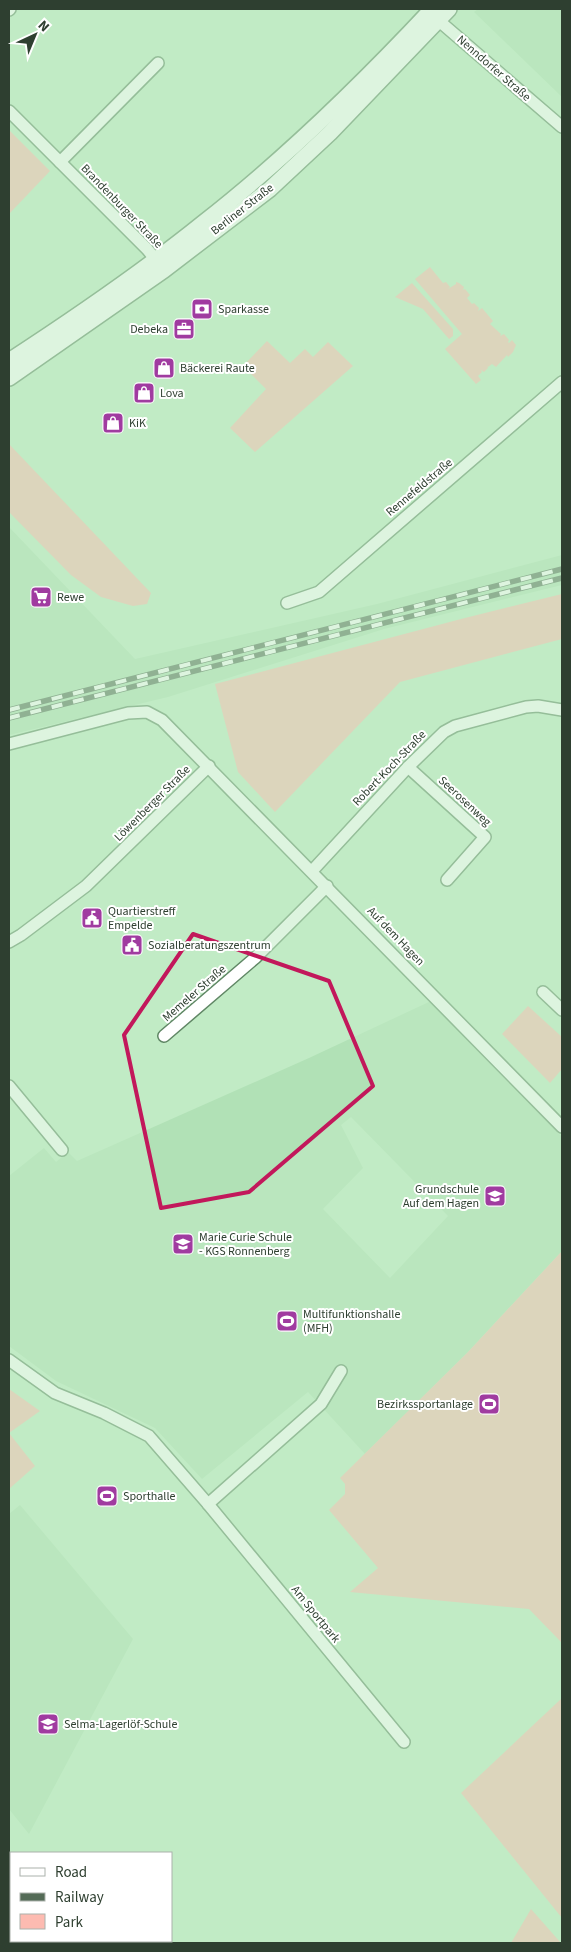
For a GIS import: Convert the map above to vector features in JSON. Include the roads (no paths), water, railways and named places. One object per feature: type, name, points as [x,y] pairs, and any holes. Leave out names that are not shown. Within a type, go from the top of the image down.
[{"type":"street","name":"Berliner Straße","points":[[9,361],[159,265],[270,189],[330,133],[431,12],[449,9]]},
{"type":"street","name":"Nenndorfer Straße","points":[[431,12],[562,128]]},
{"type":"street","points":[[60,162],[158,62]]},
{"type":"street","name":"Brandenburger Straße","points":[[9,111],[147,249],[159,265]]},
{"type":"street","name":"Berliner Straße","points":[[9,378],[159,265]]},
{"type":"street","name":"Rennefeldstraße","points":[[287,603],[319,592],[562,382]]},
{"type":"street","name":"Robert-Koch-Straße","points":[[312,871],[439,736],[455,726],[526,707],[538,706],[562,710]]},
{"type":"street","name":"Löwenberger Straße","points":[[9,744],[128,713],[146,712],[162,720],[208,766],[86,886],[9,942]]},
{"type":"street","name":"Auf dem Hagen","points":[[208,766],[562,1127]]},
{"type":"street","name":"Seerosenweg","points":[[408,767],[485,837],[447,880]]},
{"type":"street","name":"Memeler Straße","points":[[164,1036],[255,958],[327,886]]},
{"type":"street","points":[[543,992],[562,1010]]},
{"type":"street","points":[[9,1086],[62,1150]]},
{"type":"street","name":"Am Sportpark","points":[[9,1360],[55,1393],[104,1413],[149,1436],[208,1504],[404,1742]]},
{"type":"street","points":[[208,1504],[321,1404],[341,1371]]},
{"type":"railway","points":[[9,710],[562,569]]},
{"type":"railway","points":[[9,718],[562,578]]},
{"type":"place","name":"Sparkasse","points":[[202,309]]},
{"type":"place","name":"Debeka","points":[[184,329]]},
{"type":"place","name":"Bäckerei Raute","points":[[164,368]]},
{"type":"place","name":"Lova","points":[[144,393]]},
{"type":"place","name":"KiK","points":[[113,423]]},
{"type":"place","name":"Rewe","points":[[41,597]]},
{"type":"place","name":"Quartierstreff Empelde","points":[[92,918]]},
{"type":"place","name":"Sozialberatungszentrum","points":[[132,945]]},
{"type":"place","name":"Grundschule Auf dem Hagen","points":[[495,1196]]},
{"type":"place","name":"Marie Curie Schule - KGS Ronnenberg","points":[[183,1244]]},
{"type":"place","name":"Multifunktionshalle (MFH)","points":[[287,1321]]},
{"type":"place","name":"Bezirkssportanlage","points":[[489,1404]]},
{"type":"place","name":"Sporthalle","points":[[107,1496]]},
{"type":"place","name":"Selma-Lagerlöf-Schule","points":[[48,1724]]}]
